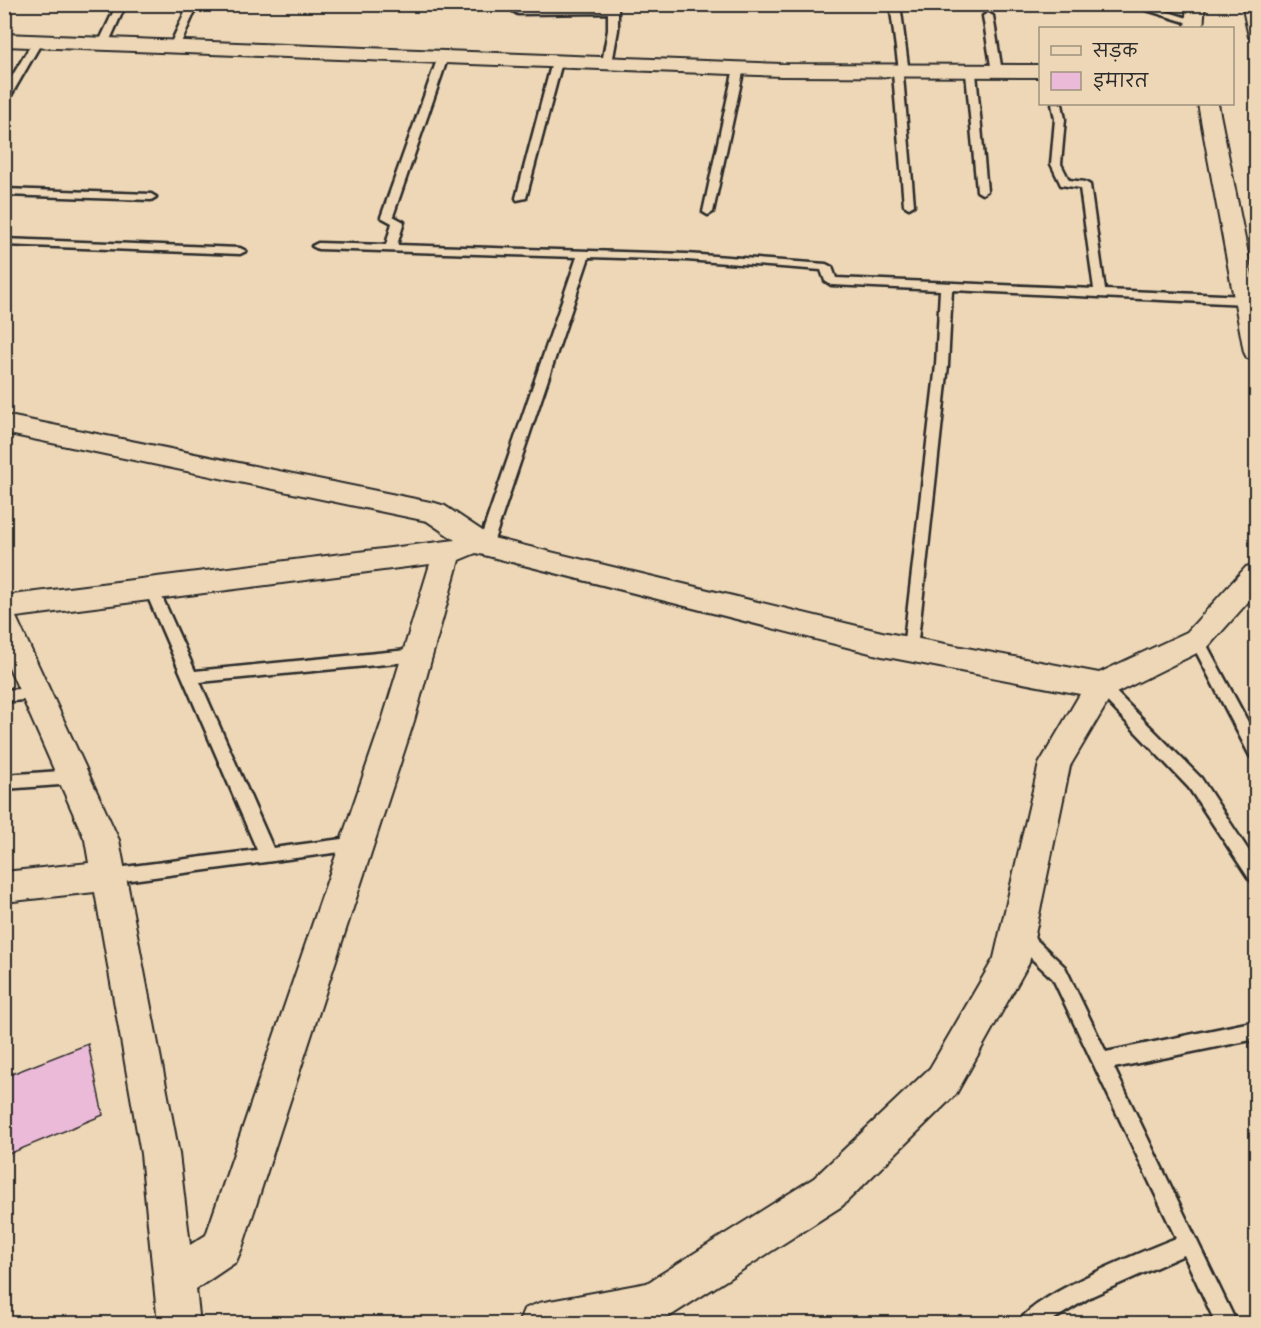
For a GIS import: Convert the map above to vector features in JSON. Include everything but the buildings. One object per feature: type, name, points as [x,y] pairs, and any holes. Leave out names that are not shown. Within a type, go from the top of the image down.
[{"type":"street","points":[[1251,4],[1257,33]]},
{"type":"street","points":[[4,40],[901,73],[1039,71]]},
{"type":"street","points":[[1208,105],[1257,352]]},
{"type":"street","points":[[4,424],[435,513],[485,546],[910,649],[1101,686]]},
{"type":"street","points":[[4,607],[485,546]]},
{"type":"street","points":[[174,1279],[222,1248],[357,844],[418,655],[448,551]]},
{"type":"street","points":[[539,1323],[652,1303],[661,1311],[828,1192],[943,1081],[1011,963],[1055,764],[1101,686],[1197,640],[1257,575]]},
{"type":"street","points":[[4,622],[21,695],[74,777],[102,840],[160,1154],[178,1323]]},
{"type":"street","points":[[4,887],[109,876]]},
{"type":"lane","points":[[4,10],[8,4]]},
{"type":"lane","points":[[104,42],[122,4]]},
{"type":"lane","points":[[175,45],[194,4]]},
{"type":"lane","points":[[895,4],[909,205]]},
{"type":"lane","points":[[1131,4],[1195,18]]},
{"type":"lane","points":[[518,11],[614,7],[613,30],[607,63]]},
{"type":"lane","points":[[988,16],[998,72]]},
{"type":"lane","points":[[4,99],[38,40]]},
{"type":"lane","points":[[391,248],[398,222],[387,216],[443,57]]},
{"type":"lane","points":[[521,198],[557,62]]},
{"type":"lane","points":[[708,212],[740,68]]},
{"type":"lane","points":[[971,73],[982,191]]},
{"type":"lane","points":[[1057,105],[1060,119],[1056,164],[1065,183],[1085,185],[1100,294]]},
{"type":"lane","points":[[4,192],[151,197]]},
{"type":"lane","points":[[4,242],[240,250]]},
{"type":"lane","points":[[318,246],[686,257],[826,267],[831,280],[1246,300]]},
{"type":"lane","points":[[485,546],[584,254]]},
{"type":"lane","points":[[910,649],[942,365],[946,287]]},
{"type":"lane","points":[[151,588],[268,856]]},
{"type":"lane","points":[[1197,640],[1257,751]]},
{"type":"lane","points":[[190,677],[418,655]]},
{"type":"lane","points":[[1101,686],[1195,783],[1257,875]]},
{"type":"lane","points":[[4,782],[74,777]]},
{"type":"lane","points":[[109,876],[357,844]]},
{"type":"lane","points":[[1018,934],[1059,973],[1227,1323]]},
{"type":"lane","points":[[1102,1062],[1257,1030]]},
{"type":"lane","points":[[1028,1323],[1042,1313],[1134,1267],[1188,1243]]}]
